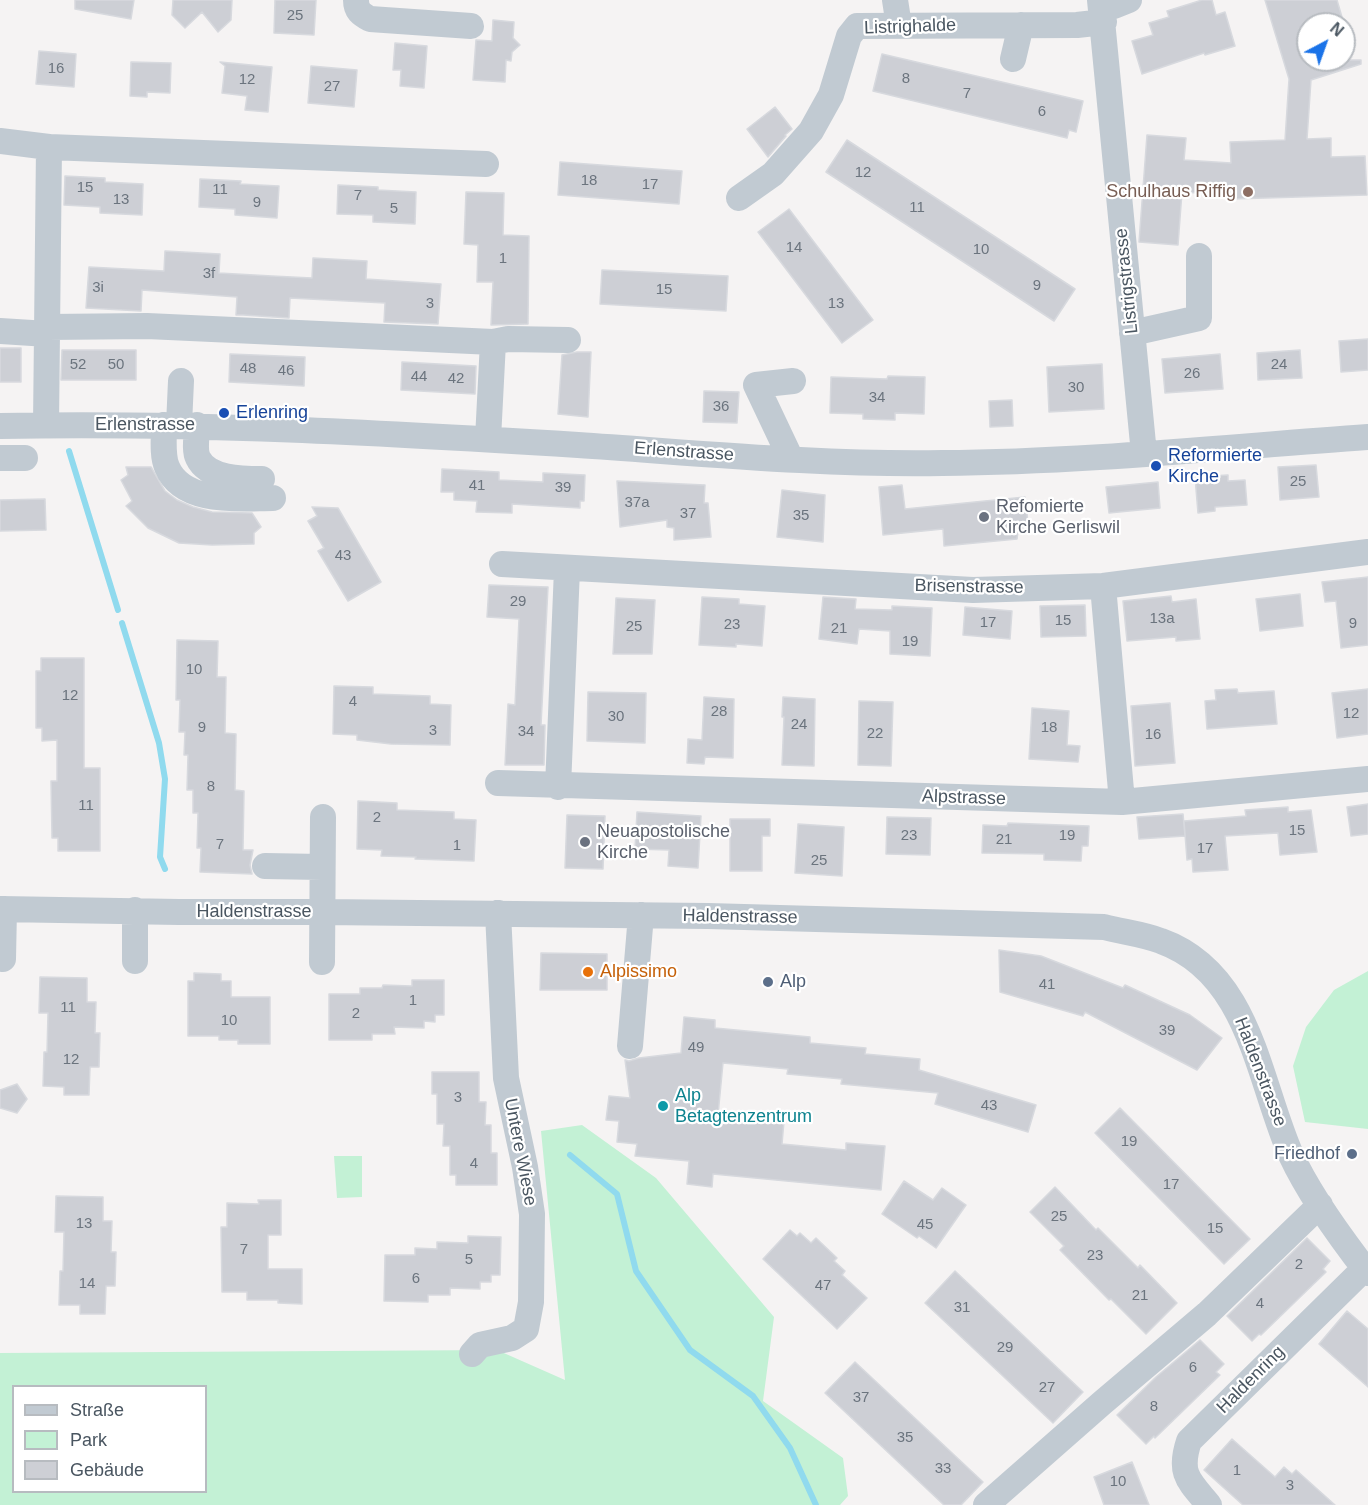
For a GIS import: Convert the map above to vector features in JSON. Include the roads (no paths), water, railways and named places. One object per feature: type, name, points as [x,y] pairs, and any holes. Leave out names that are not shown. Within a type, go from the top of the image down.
[{"type":"street","points":[[356,0],[356,7],[360,14],[370,19],[471,26]]},
{"type":"street","points":[[895,0],[899,26]]},
{"type":"street","name":"Listrighalde","points":[[739,198],[773,174],[811,131],[831,95],[849,36],[858,26],[1083,25],[1102,9],[1129,0]]},
{"type":"street","name":"Listrigstrasse","points":[[1102,9],[1144,454]]},
{"type":"street","points":[[1013,59],[1021,25]]},
{"type":"street","points":[[0,141],[49,147],[486,164]]},
{"type":"street","points":[[46,425],[49,147]]},
{"type":"street","points":[[1132,333],[1199,318],[1199,256]]},
{"type":"street","points":[[0,331],[147,327],[493,342],[508,339],[568,340]]},
{"type":"street","points":[[488,439],[493,342]]},
{"type":"street","points":[[180,425],[203,465],[217,473],[268,489],[209,498],[191,491],[174,478],[166,466],[180,425],[181,381]]},
{"type":"street","points":[[791,459],[756,385],[793,381]]},
{"type":"street","name":"Erlenstrasse","points":[[0,426],[180,425],[372,432],[791,459],[941,463],[1144,454],[1368,437]]},
{"type":"street","points":[[0,458],[25,458]]},
{"type":"street","name":"Brisenstrasse","points":[[502,564],[973,590],[1103,586],[1368,552]]},
{"type":"street","points":[[558,787],[567,569]]},
{"type":"street","points":[[1103,586],[1122,802]]},
{"type":"street","name":"Alpstrasse","points":[[498,783],[558,787],[1122,802],[1368,779]]},
{"type":"street","points":[[322,962],[323,817]]},
{"type":"street","points":[[265,866],[322,867]]},
{"type":"street","points":[[2,909],[3,958]]},
{"type":"street","name":"Haldenstrasse","points":[[2,909],[642,915],[1104,927],[1162,941],[1193,958],[1213,975],[1234,1002],[1248,1034],[1291,1155],[1320,1205],[1366,1270]]},
{"type":"street","points":[[135,910],[135,961]]},
{"type":"street","name":"Untere Wiese","points":[[472,1354],[480,1345],[512,1338],[526,1329],[531,1302],[532,1214],[525,1167],[506,1078],[498,913]]},
{"type":"street","points":[[630,1046],[642,915]]},
{"type":"street","points":[[986,1505],[1207,1314],[1320,1205]]},
{"type":"street","name":"Haldenring","points":[[1209,1505],[1186,1479],[1184,1455],[1189,1441],[1366,1270]]},
{"type":"waterway","points":[[69,451],[118,610]]},
{"type":"waterway","points":[[122,623],[159,743],[165,779],[160,857],[165,869]]},
{"type":"waterway","points":[[570,1155],[617,1194],[636,1271],[690,1350],[753,1396],[790,1448],[816,1505]]},
{"type":"place","name":"Schulhaus Riffig","points":[[1248,192]]},
{"type":"place","name":"Erlenring","points":[[224,413]]},
{"type":"place","name":"Reformierte Kirche","points":[[1156,466]]},
{"type":"place","name":"Refomierte Kirche Gerliswil","points":[[984,517]]},
{"type":"place","name":"Neuapostolische Kirche","points":[[585,842]]},
{"type":"place","name":"Alpissimo","points":[[588,972]]},
{"type":"place","name":"Alp","points":[[768,982]]},
{"type":"place","name":"Alp Betagtenzentrum","points":[[663,1106]]},
{"type":"place","name":"Friedhof","points":[[1352,1154]]}]
